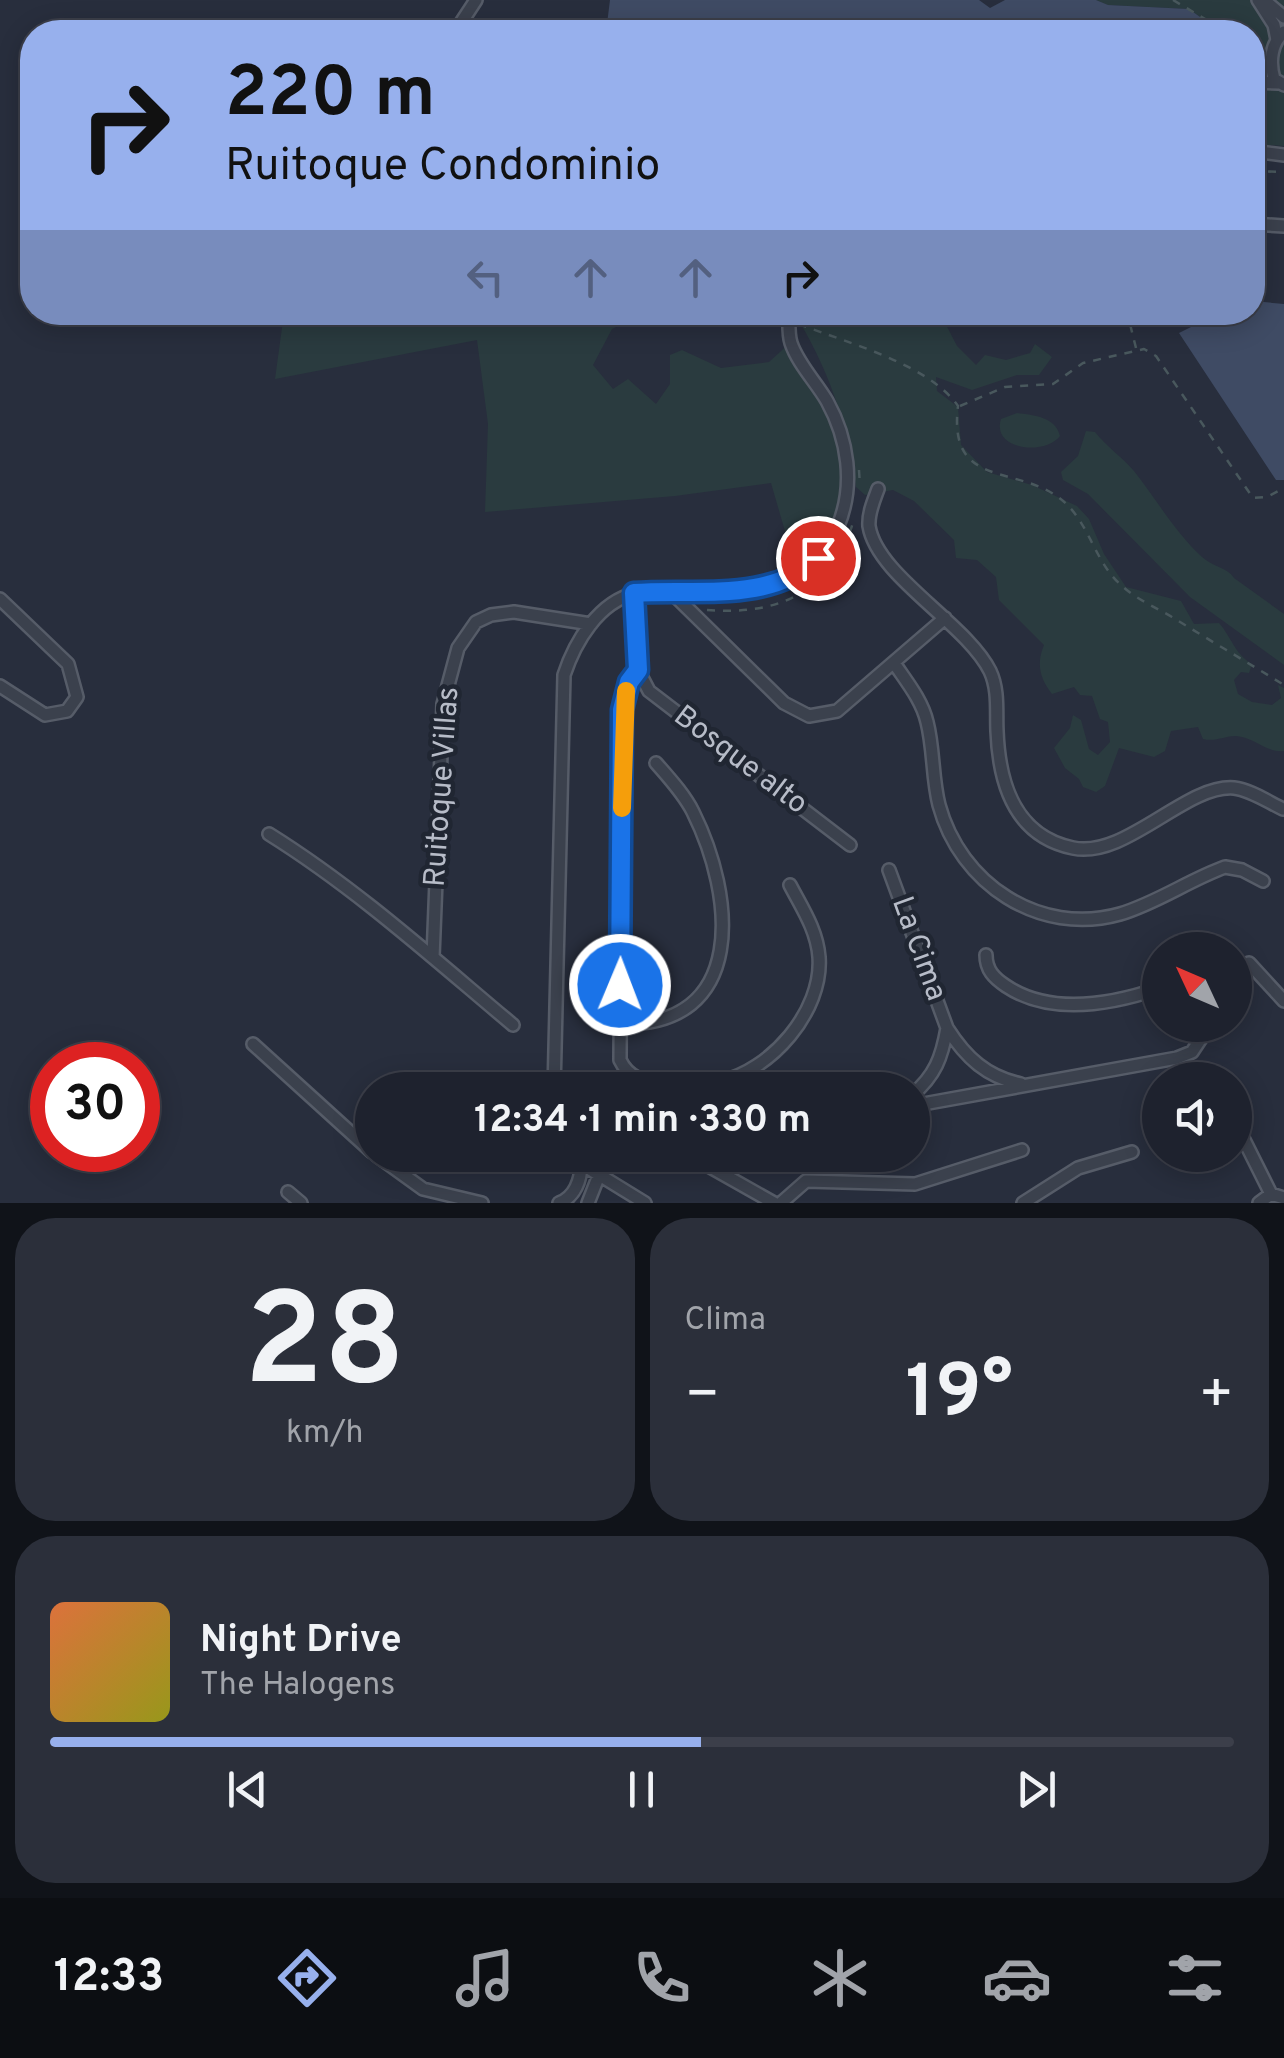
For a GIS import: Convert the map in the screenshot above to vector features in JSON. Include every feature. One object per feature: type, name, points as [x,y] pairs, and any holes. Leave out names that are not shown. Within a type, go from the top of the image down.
[{"type":"street","points":[[1261,0],[1284,16]]},
{"type":"street","points":[[1261,0],[1280,36],[1265,61]]},
{"type":"street","points":[[1270,58],[1274,79],[1281,84]]},
{"type":"street","points":[[554,1072],[564,676],[574,644],[591,624],[634,593],[748,589],[798,576],[818,558],[838,527],[847,491],[847,453],[828,403],[791,342],[790,325]]},
{"type":"street","points":[[878,488],[870,526],[876,542],[904,579],[945,618],[991,673],[997,696],[998,754],[1013,808],[1030,828],[1054,844],[1079,850],[1110,844],[1216,790],[1243,790],[1283,809]]},
{"type":"street","points":[[669,590],[784,704],[809,716],[837,711],[945,618]]},
{"type":"street","name":"Bosque alto","points":[[634,593],[638,670],[649,691],[850,845]]},
{"type":"street","points":[[0,598],[68,664],[77,697],[66,711],[45,715],[0,686]]},
{"type":"street","name":"Ruitoque Villas","points":[[433,958],[443,704],[458,648],[476,622],[490,615],[514,612],[591,624]]},
{"type":"street","points":[[894,663],[927,719],[938,803],[952,841],[972,872],[1004,898],[1036,912],[1076,919],[1118,915],[1225,867],[1242,870],[1263,881]]},
{"type":"street","name":"Bosque alto","points":[[638,670],[629,682],[622,710],[620,1060],[624,1068],[650,1082],[689,1086],[722,1082],[754,1066],[785,1041],[804,1016],[816,987],[820,958],[813,928],[790,885]]},
{"type":"street","name":"Bosque alto","points":[[620,1024],[652,1025],[674,1018],[694,1004],[710,983],[720,956],[724,926],[710,856],[692,811],[656,763]]},
{"type":"street","name":"Ruitoque Villas","points":[[269,834],[326,870],[513,1025]]},
{"type":"street","name":"La Cima","points":[[889,870],[947,1028],[962,1051],[982,1069],[1004,1081],[1032,1087]]},
{"type":"street","name":"La Cima","points":[[986,955],[986,966],[992,975],[1019,994],[1039,1000],[1103,1003],[1142,993]]},
{"type":"street","points":[[1252,966],[1284,1000]]},
{"type":"street","name":"La Cima","points":[[930,1077],[942,1056],[947,1028]]},
{"type":"street","points":[[930,1103],[1178,1058],[1192,1052],[1199,1042]]},
{"type":"street","points":[[252,1044],[355,1137]]},
{"type":"street","points":[[781,1203],[806,1180],[915,1184],[1022,1150]]},
{"type":"street","points":[[1252,1151],[1278,1196],[1259,1203]]},
{"type":"street","points":[[1023,1203],[1078,1168],[1132,1152]]},
{"type":"street","points":[[399,1172],[423,1189],[482,1203]]},
{"type":"street","points":[[559,1203],[576,1187],[580,1172]]},
{"type":"street","points":[[594,1172],[645,1203]]},
{"type":"street","points":[[719,1172],[774,1203]]},
{"type":"street","points":[[588,1203],[599,1175]]},
{"type":"street","points":[[576,1187],[588,1203]]},
{"type":"street","points":[[288,1192],[301,1203]]},
{"type":"path","points":[[1173,0],[1207,20]]},
{"type":"path","points":[[777,325],[778,334]]},
{"type":"path","points":[[798,325],[801,335]]},
{"type":"path","points":[[803,325],[917,371],[951,396],[958,406],[955,429],[960,446],[973,462],[990,474],[1056,496],[1078,516],[1122,587],[1284,684]]},
{"type":"path","points":[[1130,325],[1137,350]]},
{"type":"path","points":[[958,406],[1005,387],[1053,384],[1083,363],[1137,350],[1156,356],[1254,498],[1268,497],[1284,488]]},
{"type":"path","points":[[858,462],[859,492]]},
{"type":"path","points":[[686,608],[725,611],[792,601],[822,579],[836,562],[848,540],[857,508]]},
{"type":"shaded area","points":[[1096,0],[1284,0],[1284,146],[1265,145],[1265,20],[1203,20],[1189,9],[1107,5]]},
{"type":"shaded area","points":[[282,325],[620,325],[612,329],[593,365],[613,389],[628,379],[656,404],[670,384],[670,355],[682,350],[721,368],[769,362],[791,342],[847,453],[838,527],[798,576],[771,483],[675,496],[485,512],[488,424],[477,340],[275,379]]},
{"type":"shaded area","points":[[801,325],[946,325],[957,346],[976,365],[985,355],[1006,360],[1030,353],[1035,344],[1052,357],[1039,375],[1017,375],[972,390],[936,377],[937,391],[958,407],[961,445],[987,472],[1032,485],[1077,506],[1089,519],[1104,554],[1126,587],[1181,601],[1194,624],[1219,623],[1252,664],[1249,673],[1241,672],[1234,680],[1238,694],[1252,702],[1272,705],[1281,698],[1278,685],[1284,688],[1284,751],[1236,736],[1203,739],[1198,727],[1171,731],[1165,751],[1154,757],[1119,748],[1105,786],[1096,792],[1083,787],[1065,768],[1054,748],[1070,728],[1073,715],[1081,720],[1089,749],[1098,755],[1110,742],[1108,722],[1100,719],[1092,696],[1080,695],[1074,687],[1052,694],[1040,671],[1044,645],[999,600],[996,577],[977,560],[956,558],[954,540],[914,501],[893,490],[865,495],[856,487],[848,441],[816,353]]},
{"type":"shaded area","points":[[1017,413],[1049,421],[1060,436],[1032,448],[1011,443],[1000,429],[1001,419]]},
{"type":"shaded area","points":[[1086,431],[1095,432],[1129,466],[1202,557],[1228,571],[1284,614],[1284,665],[1190,597],[1088,494],[1063,480],[1061,472],[1078,456]]},
{"type":"water","points":[[610,0],[979,0],[990,8],[1005,0],[1096,0],[1108,5],[1189,9],[1204,20],[608,20]]},
{"type":"water","points":[[1265,302],[1284,304],[1284,480],[1276,480],[1179,333],[1195,325],[1265,325]]},
{"type":"slow traffic","points":[[622,808],[622,710],[626,691]]},
{"type":"route","points":[[620,985],[622,710],[629,682],[638,670],[634,593],[763,587],[798,576],[818,558]]}]
